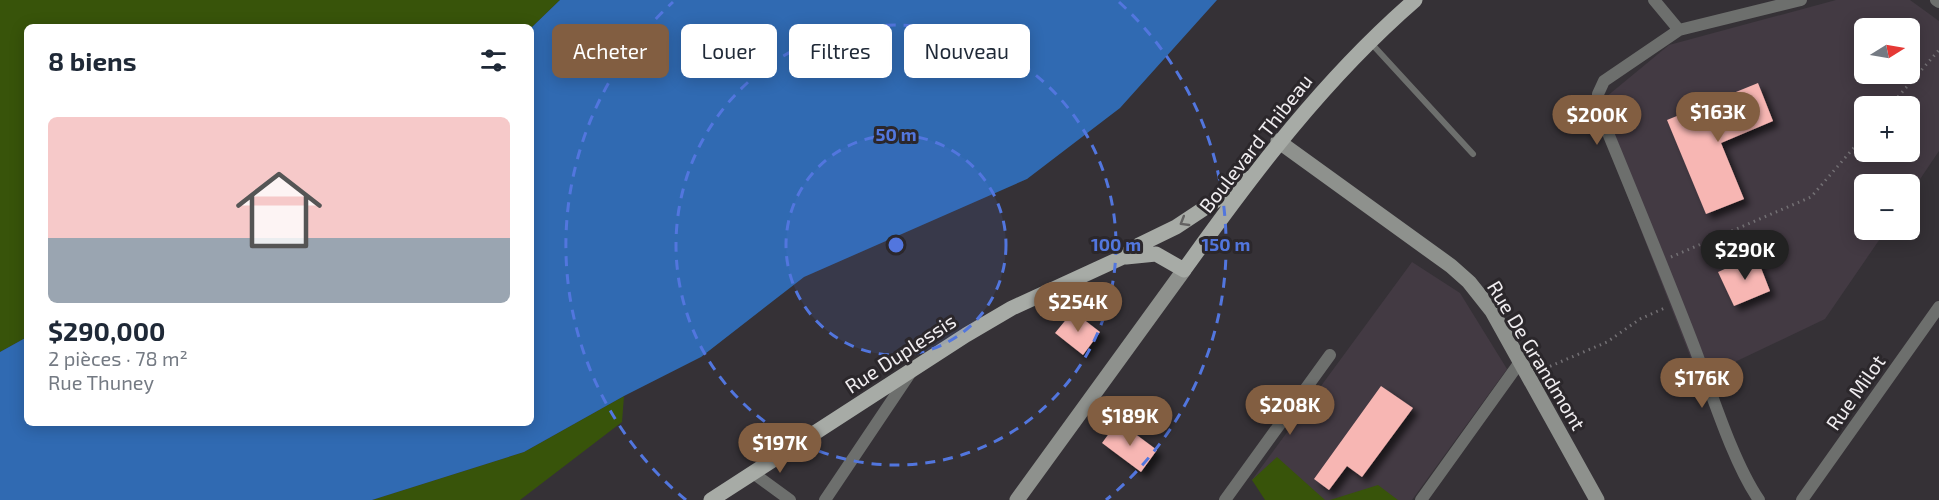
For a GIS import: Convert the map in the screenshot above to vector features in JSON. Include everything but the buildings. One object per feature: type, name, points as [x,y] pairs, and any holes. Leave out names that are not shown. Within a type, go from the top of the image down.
[{"type":"main road","name":"Boulevard Thibeau","points":[[1184,270],[1278,141],[1318,94],[1369,42],[1415,0]]},
{"type":"main road","name":"Rue Duplessis","points":[[711,500],[915,366],[1012,308],[1120,258],[1139,244],[1184,223],[1250,178]]},
{"type":"main road","name":"Rue Duplessis","points":[[1120,258],[1156,254],[1184,270]]},
{"type":"street","points":[[1654,0],[1679,30]]},
{"type":"street","points":[[1759,500],[1742,469],[1662,262],[1601,116],[1598,99],[1599,89],[1608,77],[1679,30],[1801,0]]},
{"type":"street","name":"Rue De Grandmont","points":[[1278,141],[1461,275],[1487,304],[1597,500]]},
{"type":"street","name":"Boulevard Thibeau","points":[[1017,500],[1184,270]]},
{"type":"street","name":"Rue Milot","points":[[1802,500],[1939,307]]},
{"type":"street","points":[[1225,500],[1330,355]]},
{"type":"street","points":[[825,500],[915,366]]},
{"type":"street","points":[[1421,500],[1524,369]]},
{"type":"street","points":[[753,473],[790,500]]},
{"type":"lane","points":[[1369,42],[1473,154]]},
{"type":"path","points":[[1899,96],[1939,50]]},
{"type":"path","points":[[1662,262],[1811,197],[1854,148]]},
{"type":"path","points":[[1524,369],[1607,342],[1641,319],[1677,302]]},
{"type":"shaded area","points":[[1836,0],[1910,0],[1939,21],[1939,151],[1920,179],[1920,174],[1854,174],[1854,240],[1879,240],[1825,319],[1699,379],[1601,128],[1606,97],[1669,45]]},
{"type":"shaded area","points":[[1412,262],[1460,293],[1507,369],[1412,500],[1276,500],[1252,480]]},
{"type":"green space","points":[[0,0],[560,0],[534,25],[24,24],[24,339],[0,352]]},
{"type":"green space","points":[[624,396],[622,422],[520,500],[372,500],[524,452]]},
{"type":"green space","points":[[1277,457],[1325,500],[1265,500],[1252,480]]},
{"type":"green space","points":[[1378,485],[1398,500],[1330,500]]},
{"type":"water","points":[[560,0],[1217,0],[1120,108],[1027,179],[804,277],[701,357],[624,396],[524,452],[372,500],[0,500],[0,352],[24,339],[24,426],[534,426],[534,25]]}]
